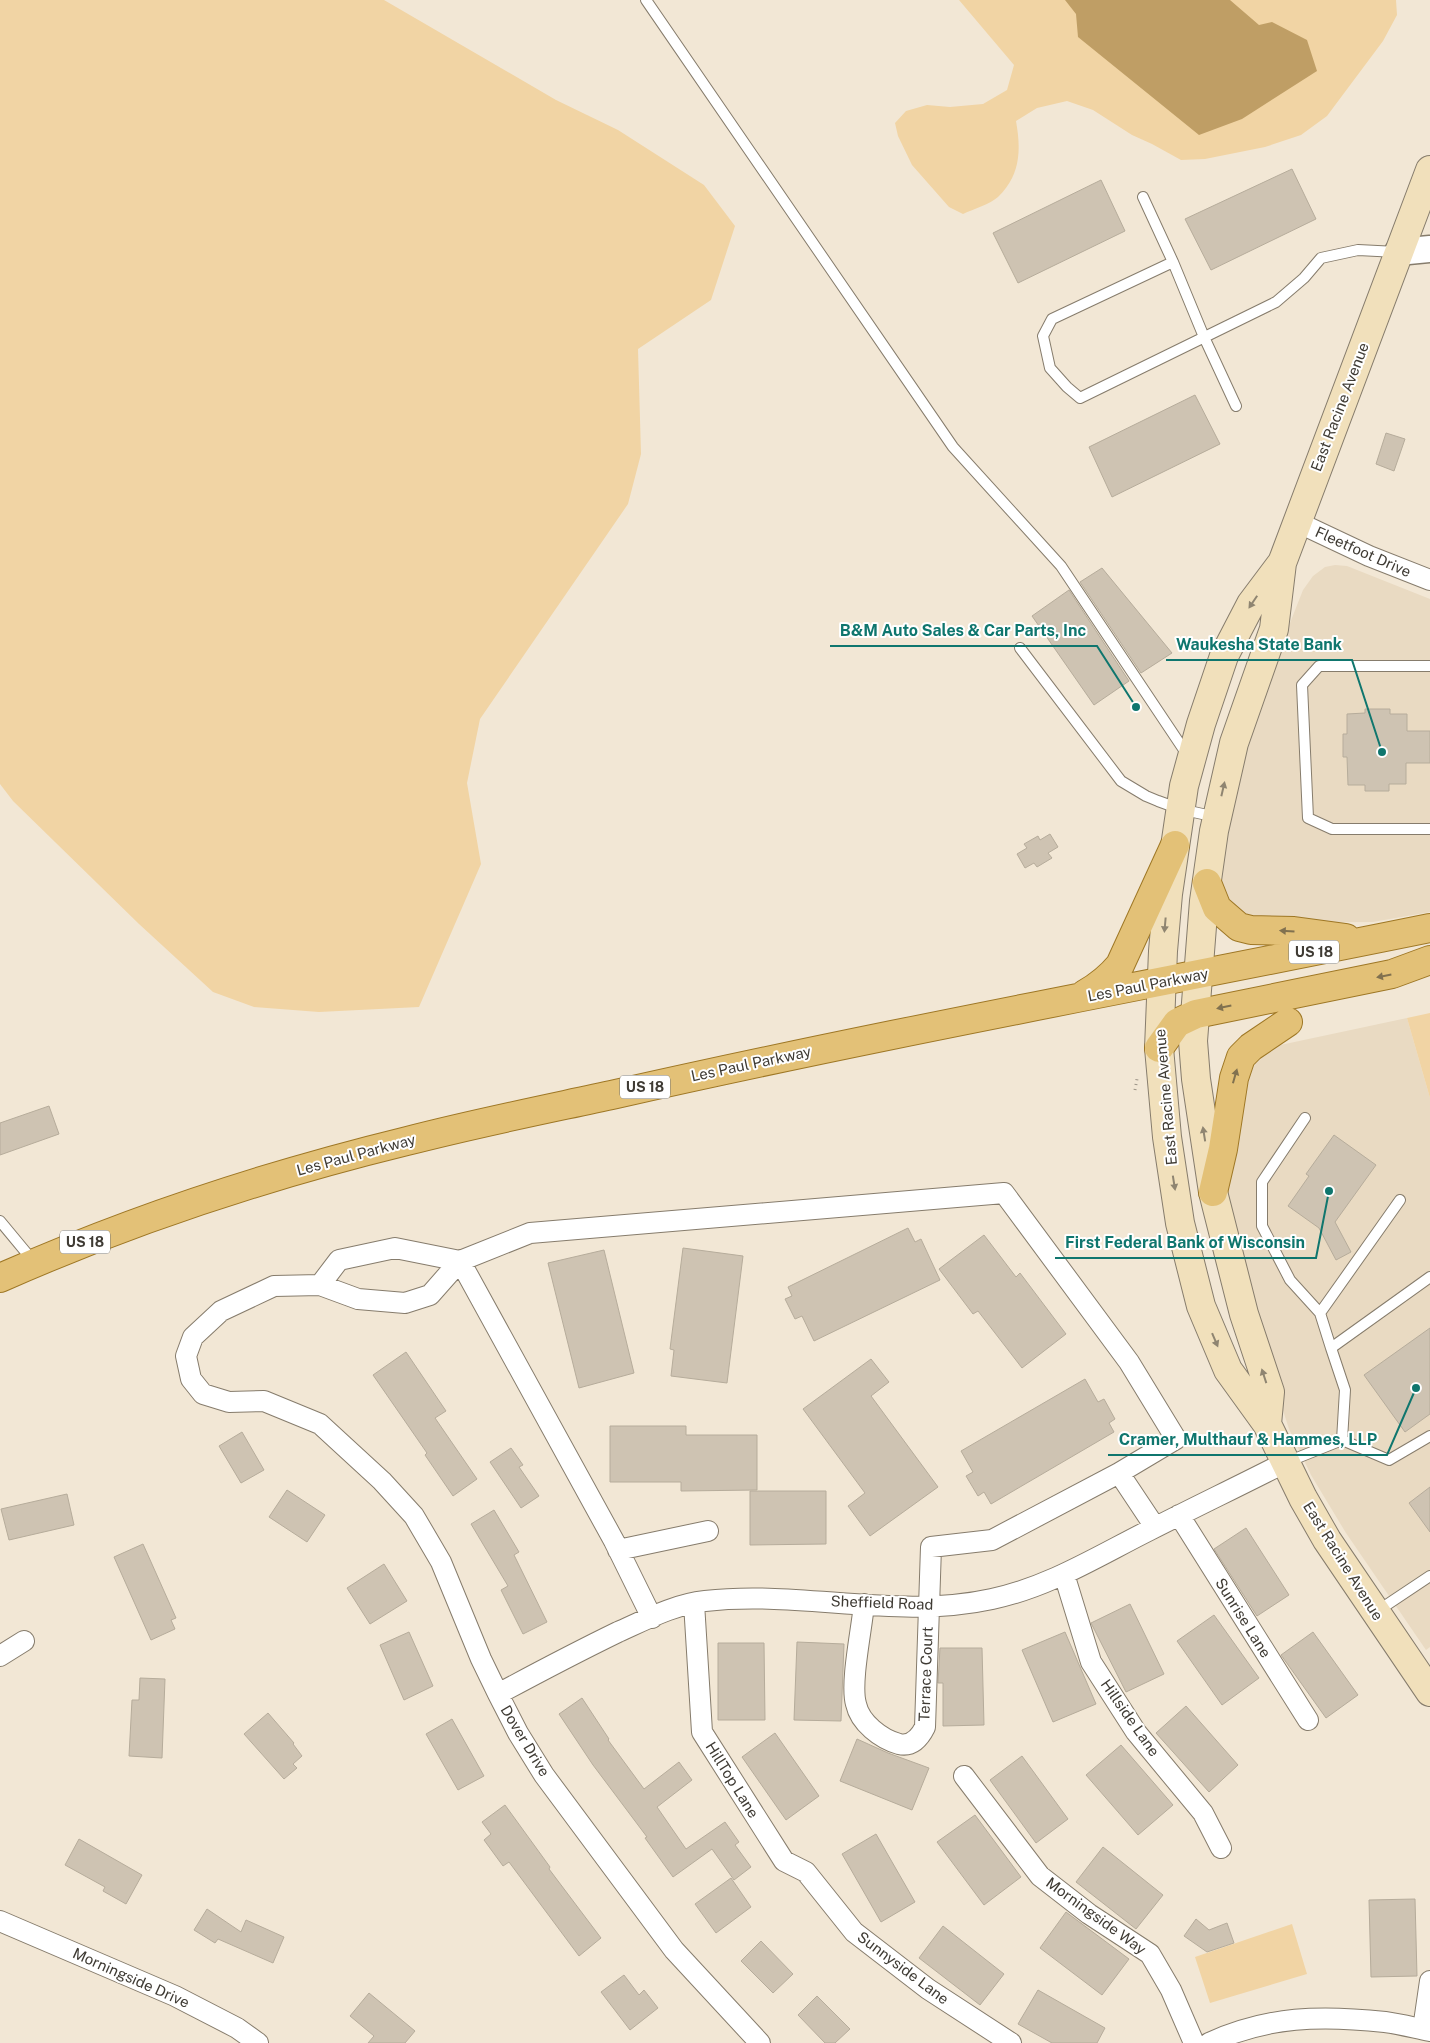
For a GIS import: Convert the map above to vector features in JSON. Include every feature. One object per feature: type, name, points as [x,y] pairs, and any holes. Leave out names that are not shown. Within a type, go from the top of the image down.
[{"type":"main road","name":"East Racine Avenue","points":[[1267,1424],[1270,1392],[1244,1314],[1212,1192],[1196,1079],[1194,1041],[1207,882],[1217,817],[1234,743],[1274,629],[1282,563],[1430,170]]},
{"type":"main road","name":"East Racine Avenue","points":[[1282,563],[1251,604],[1232,639],[1204,716],[1180,810],[1168,894],[1160,1014],[1159,1048],[1167,1137],[1180,1223],[1201,1306],[1228,1370],[1267,1424],[1326,1540],[1430,1692]]},
{"type":"main road","points":[[1075,1000],[1097,987],[1120,965],[1175,844]]},
{"type":"main road","points":[[1207,882],[1217,908],[1239,927],[1251,930],[1294,931],[1370,940]]},
{"type":"main road","name":"Les Paul Parkway","points":[[0,1278],[192,1202],[408,1140],[752,1063],[1430,928]]},
{"type":"main road","points":[[1159,1048],[1177,1023],[1196,1014],[1392,974],[1430,960]]},
{"type":"main road","points":[[1160,1014],[1174,1010],[1184,1001],[1198,975]]},
{"type":"main road","points":[[1212,1192],[1223,1149],[1234,1078],[1241,1057],[1251,1047],[1288,1022]]},
{"type":"street","points":[[1398,252],[1430,249]]},
{"type":"street","name":"Fleetfoot Drive","points":[[1297,522],[1369,556],[1430,580]]},
{"type":"street","points":[[460,1260],[395,1248],[339,1260],[320,1285],[358,1299],[405,1303],[430,1294],[460,1260],[530,1233],[1004,1193],[1129,1362],[1176,1438],[1119,1474],[1155,1527]]},
{"type":"street","points":[[460,1260],[618,1550],[652,1618]]},
{"type":"street","name":"Dover Drive","points":[[320,1285],[274,1286],[221,1311],[193,1337],[186,1356],[191,1379],[203,1394],[229,1402],[264,1401],[320,1424],[382,1480],[414,1516],[441,1562],[480,1658],[498,1694],[518,1733],[544,1775],[674,1950],[760,2043]]},
{"type":"street","name":"Sheffield Road","points":[[498,1694],[569,1656],[682,1605],[752,1598],[928,1606],[990,1600],[1012,1594],[1064,1574],[1286,1462]]},
{"type":"street","name":"Terrace Court","points":[[864,1604],[854,1685],[856,1704],[863,1719],[884,1738],[901,1744],[912,1743],[921,1736],[925,1727],[931,1547],[992,1540],[1119,1474]]},
{"type":"street","name":"Sunrise Lane","points":[[1179,1515],[1308,1720]]},
{"type":"street","points":[[618,1550],[708,1531]]},
{"type":"street","name":"Hillside Lane","points":[[1064,1574],[1091,1662],[1136,1732],[1203,1813],[1221,1848]]},
{"type":"street","name":"HillTop Lane","points":[[694,1603],[702,1732],[784,1861]]},
{"type":"street","points":[[0,1656],[24,1641]]},
{"type":"street","name":"Morningside Way","points":[[964,1776],[1040,1876],[1089,1914],[1150,1954],[1171,1990],[1194,2043]]},
{"type":"street","name":"Sunnyside Lane","points":[[784,1861],[806,1872],[854,1932],[928,1989],[1011,2043]]},
{"type":"street","name":"Morningside Drive","points":[[0,1921],[175,1996],[238,2028],[258,2043]]},
{"type":"street","points":[[1209,2043],[1255,2025],[1282,2020],[1340,2018],[1386,2022],[1426,2030],[1430,1981]]},
{"type":"lane","points":[[646,0],[953,447],[1061,566],[1191,761]]},
{"type":"lane","points":[[1143,197],[1236,406]]},
{"type":"lane","points":[[1173,262],[1052,318],[1043,336],[1050,368],[1080,398],[1276,302],[1304,278],[1321,258],[1358,250],[1398,252]]},
{"type":"lane","points":[[1020,648],[1121,781],[1146,796],[1180,810],[1217,817]]},
{"type":"lane","points":[[1430,666],[1319,666],[1302,685],[1308,818],[1332,829],[1430,829]]},
{"type":"lane","points":[[1305,1118],[1262,1182],[1262,1226],[1290,1280],[1320,1313],[1344,1390],[1342,1440]]},
{"type":"lane","points":[[1320,1313],[1400,1200]]},
{"type":"lane","points":[[0,1221],[34,1263]]},
{"type":"lane","points":[[1331,1348],[1430,1276]]},
{"type":"lane","points":[[1286,1462],[1342,1440],[1389,1460],[1430,1436]]},
{"type":"lane","points":[[1376,1613],[1430,1576]]},
{"type":"path","points":[[1135,1090],[1138,1076]]},
{"type":"shaded area","points":[[0,0],[384,0],[556,100],[618,130],[704,185],[735,226],[711,300],[638,349],[641,454],[628,504],[480,719],[467,783],[481,864],[419,1007],[319,1012],[254,1007],[213,992],[139,924],[13,801],[0,784]]},
{"type":"shaded area","points":[[959,0],[1396,0],[1397,15],[1383,41],[1327,116],[1301,135],[1265,147],[1205,159],[1181,160],[1132,135],[1093,110],[1067,101],[1037,108],[1016,121],[1019,152],[1015,171],[1006,189],[991,202],[963,214],[949,207],[912,165],[898,136],[895,123],[906,111],[927,105],[950,107],[983,104],[1007,90],[1014,65]]},
{"type":"shaded area","points":[[1065,0],[1230,0],[1259,25],[1272,22],[1307,40],[1317,71],[1242,119],[1199,135],[1078,37],[1076,14]]},
{"type":"shaded area","points":[[1335,565],[1347,566],[1430,599],[1430,912],[1373,922],[1255,923],[1229,904],[1218,878],[1225,828],[1260,699],[1303,590],[1313,576],[1325,567]]},
{"type":"shaded area","points":[[1430,1013],[1430,1098],[1407,1018]]},
{"type":"shaded area","points":[[1407,1018],[1430,1098],[1430,1647],[1426,1650],[1346,1533],[1311,1475],[1289,1429],[1271,1373],[1226,1204],[1229,1173],[1248,1063],[1271,1047]]},
{"type":"shaded area","points":[[1292,1924],[1307,1974],[1210,2003],[1195,1957]]},
{"type":"building","points":[[1292,169],[1316,219],[1211,270],[1185,219]]},
{"type":"building","points":[[1101,180],[1125,231],[1018,283],[993,233]]},
{"type":"building","points":[[1195,395],[1220,444],[1112,497],[1089,447]]},
{"type":"building","points":[[1386,433],[1405,439],[1394,471],[1376,464]]},
{"type":"building","points":[[1102,568],[1172,653],[1141,673],[1080,582]]},
{"type":"building","points":[[1069,590],[1129,681],[1094,705],[1032,616]]},
{"type":"building","points":[[1365,709],[1390,709],[1390,714],[1407,714],[1407,731],[1430,731],[1430,763],[1406,763],[1406,784],[1389,784],[1389,791],[1365,791],[1365,785],[1348,785],[1347,757],[1343,757],[1343,734],[1347,734],[1347,714],[1365,713]]},
{"type":"building","points":[[1050,834],[1058,847],[1048,853],[1052,858],[1037,867],[1034,863],[1025,868],[1017,854],[1027,848],[1024,844],[1038,836],[1040,840]]},
{"type":"building","points":[[49,1106],[59,1134],[0,1155],[0,1123]]},
{"type":"building","points":[[1334,1135],[1376,1165],[1335,1222],[1351,1252],[1336,1260],[1319,1228],[1288,1206],[1309,1176],[1306,1174]]},
{"type":"building","points":[[908,1228],[915,1242],[921,1239],[940,1280],[814,1341],[802,1316],[795,1319],[785,1299],[792,1296],[788,1287]]},
{"type":"building","points":[[984,1235],[1016,1277],[1020,1273],[1066,1334],[1022,1368],[978,1311],[973,1314],[939,1269]]},
{"type":"building","points":[[683,1248],[743,1256],[727,1383],[671,1376],[674,1350],[670,1349]]},
{"type":"building","points":[[604,1250],[634,1373],[579,1388],[548,1263]]},
{"type":"building","points":[[1430,1328],[1430,1414],[1405,1432],[1364,1375]]},
{"type":"building","points":[[406,1352],[446,1411],[435,1418],[477,1479],[453,1496],[425,1455],[427,1453],[373,1375]]},
{"type":"building","points":[[871,1359],[889,1382],[871,1396],[938,1487],[870,1536],[848,1506],[865,1493],[803,1409]]},
{"type":"building","points":[[1085,1379],[1098,1402],[1104,1399],[1115,1419],[1109,1423],[1114,1432],[991,1504],[984,1492],[978,1496],[966,1476],[973,1472],[961,1451]]},
{"type":"building","points":[[610,1426],[686,1426],[686,1435],[757,1435],[757,1490],[681,1491],[681,1482],[610,1482]]},
{"type":"building","points":[[242,1432],[264,1470],[241,1483],[219,1446]]},
{"type":"building","points":[[511,1448],[523,1465],[519,1467],[539,1496],[521,1508],[490,1462]]},
{"type":"building","points":[[1430,1487],[1430,1532],[1409,1503]]},
{"type":"building","points":[[287,1490],[325,1515],[307,1542],[269,1517]]},
{"type":"building","points":[[750,1491],[826,1491],[826,1544],[750,1545]]},
{"type":"building","points":[[67,1494],[74,1525],[9,1540],[1,1509]]},
{"type":"building","points":[[494,1510],[519,1552],[514,1555],[547,1622],[523,1634],[501,1590],[508,1586],[471,1524]]},
{"type":"building","points":[[1246,1528],[1289,1595],[1257,1616],[1214,1549]]},
{"type":"building","points":[[143,1544],[176,1618],[171,1620],[175,1629],[151,1640],[114,1557]]},
{"type":"building","points":[[384,1564],[407,1601],[370,1624],[347,1588]]},
{"type":"building","points":[[1130,1604],[1164,1674],[1126,1692],[1091,1623]]},
{"type":"building","points":[[1214,1615],[1259,1678],[1222,1705],[1177,1641]]},
{"type":"building","points":[[409,1632],[433,1686],[404,1700],[380,1645]]},
{"type":"building","points":[[1065,1632],[1096,1704],[1053,1722],[1022,1650]]},
{"type":"building","points":[[1313,1632],[1358,1695],[1326,1718],[1281,1655]]},
{"type":"building","points":[[797,1642],[844,1644],[841,1721],[794,1720]]},
{"type":"building","points":[[718,1643],[764,1643],[765,1720],[718,1720]]},
{"type":"building","points":[[940,1648],[982,1648],[984,1725],[943,1726],[943,1683],[938,1683]]},
{"type":"building","points":[[140,1678],[165,1679],[162,1758],[129,1756],[132,1700],[139,1700]]},
{"type":"building","points":[[582,1698],[608,1740],[644,1789],[679,1762],[692,1780],[657,1807],[686,1849],[725,1822],[739,1842],[735,1845],[751,1867],[734,1880],[712,1849],[673,1877],[645,1838],[647,1837],[593,1765],[559,1714]]},
{"type":"building","points":[[1186,1706],[1238,1765],[1209,1792],[1156,1733]]},
{"type":"building","points":[[268,1713],[294,1743],[302,1756],[293,1764],[297,1768],[284,1779],[244,1734]]},
{"type":"building","points":[[452,1719],[484,1776],[458,1790],[426,1734]]},
{"type":"building","points":[[775,1733],[819,1796],[786,1820],[742,1757]]},
{"type":"building","points":[[857,1739],[929,1768],[912,1810],[840,1781]]},
{"type":"building","points":[[1121,1745],[1173,1805],[1138,1835],[1086,1775]]},
{"type":"building","points":[[1022,1756],[1068,1819],[1036,1843],[990,1780]]},
{"type":"building","points":[[505,1805],[550,1867],[549,1869],[601,1938],[579,1956],[509,1862],[503,1866],[484,1840],[491,1834],[482,1822]]},
{"type":"building","points":[[975,1815],[1021,1877],[984,1905],[937,1842]]},
{"type":"building","points":[[876,1834],[915,1902],[881,1922],[842,1854]]},
{"type":"building","points":[[79,1839],[142,1875],[126,1904],[103,1891],[105,1887],[65,1865]]},
{"type":"building","points":[[1103,1847],[1163,1895],[1136,1929],[1076,1882]]},
{"type":"building","points":[[731,1878],[751,1907],[716,1933],[695,1904]]},
{"type":"building","points":[[1415,1899],[1417,1976],[1371,1977],[1369,1900]]},
{"type":"building","points":[[207,1909],[241,1932],[246,1920],[284,1937],[273,1963],[218,1939],[215,1943],[194,1930]]},
{"type":"building","points":[[1066,1912],[1129,1959],[1102,1995],[1040,1948]]},
{"type":"building","points":[[1196,1919],[1209,1930],[1227,1923],[1234,1943],[1207,1952],[1184,1936]]},
{"type":"building","points":[[943,1926],[1004,1974],[980,2005],[919,1958]]},
{"type":"building","points":[[761,1941],[793,1974],[773,1993],[741,1961]]},
{"type":"building","points":[[624,1975],[639,1995],[644,1990],[658,2008],[630,2030],[601,1992]]},
{"type":"building","points":[[1038,1990],[1105,2028],[1097,2043],[1052,2043],[1018,2024]]},
{"type":"building","points":[[369,1993],[415,2031],[405,2043],[368,2043],[374,2036],[350,2016]]},
{"type":"building","points":[[817,1996],[850,2029],[835,2043],[825,2043],[798,2015]]},
{"type":"place","name":"B&M Auto Sales & Car Parts, Inc","points":[[1136,707]]},
{"type":"place","name":"Waukesha State Bank","points":[[1382,752]]},
{"type":"place","name":"First Federal Bank of Wisconsin","points":[[1329,1191]]},
{"type":"place","name":"Cramer, Multhauf & Hammes, LLP","points":[[1416,1388]]}]
